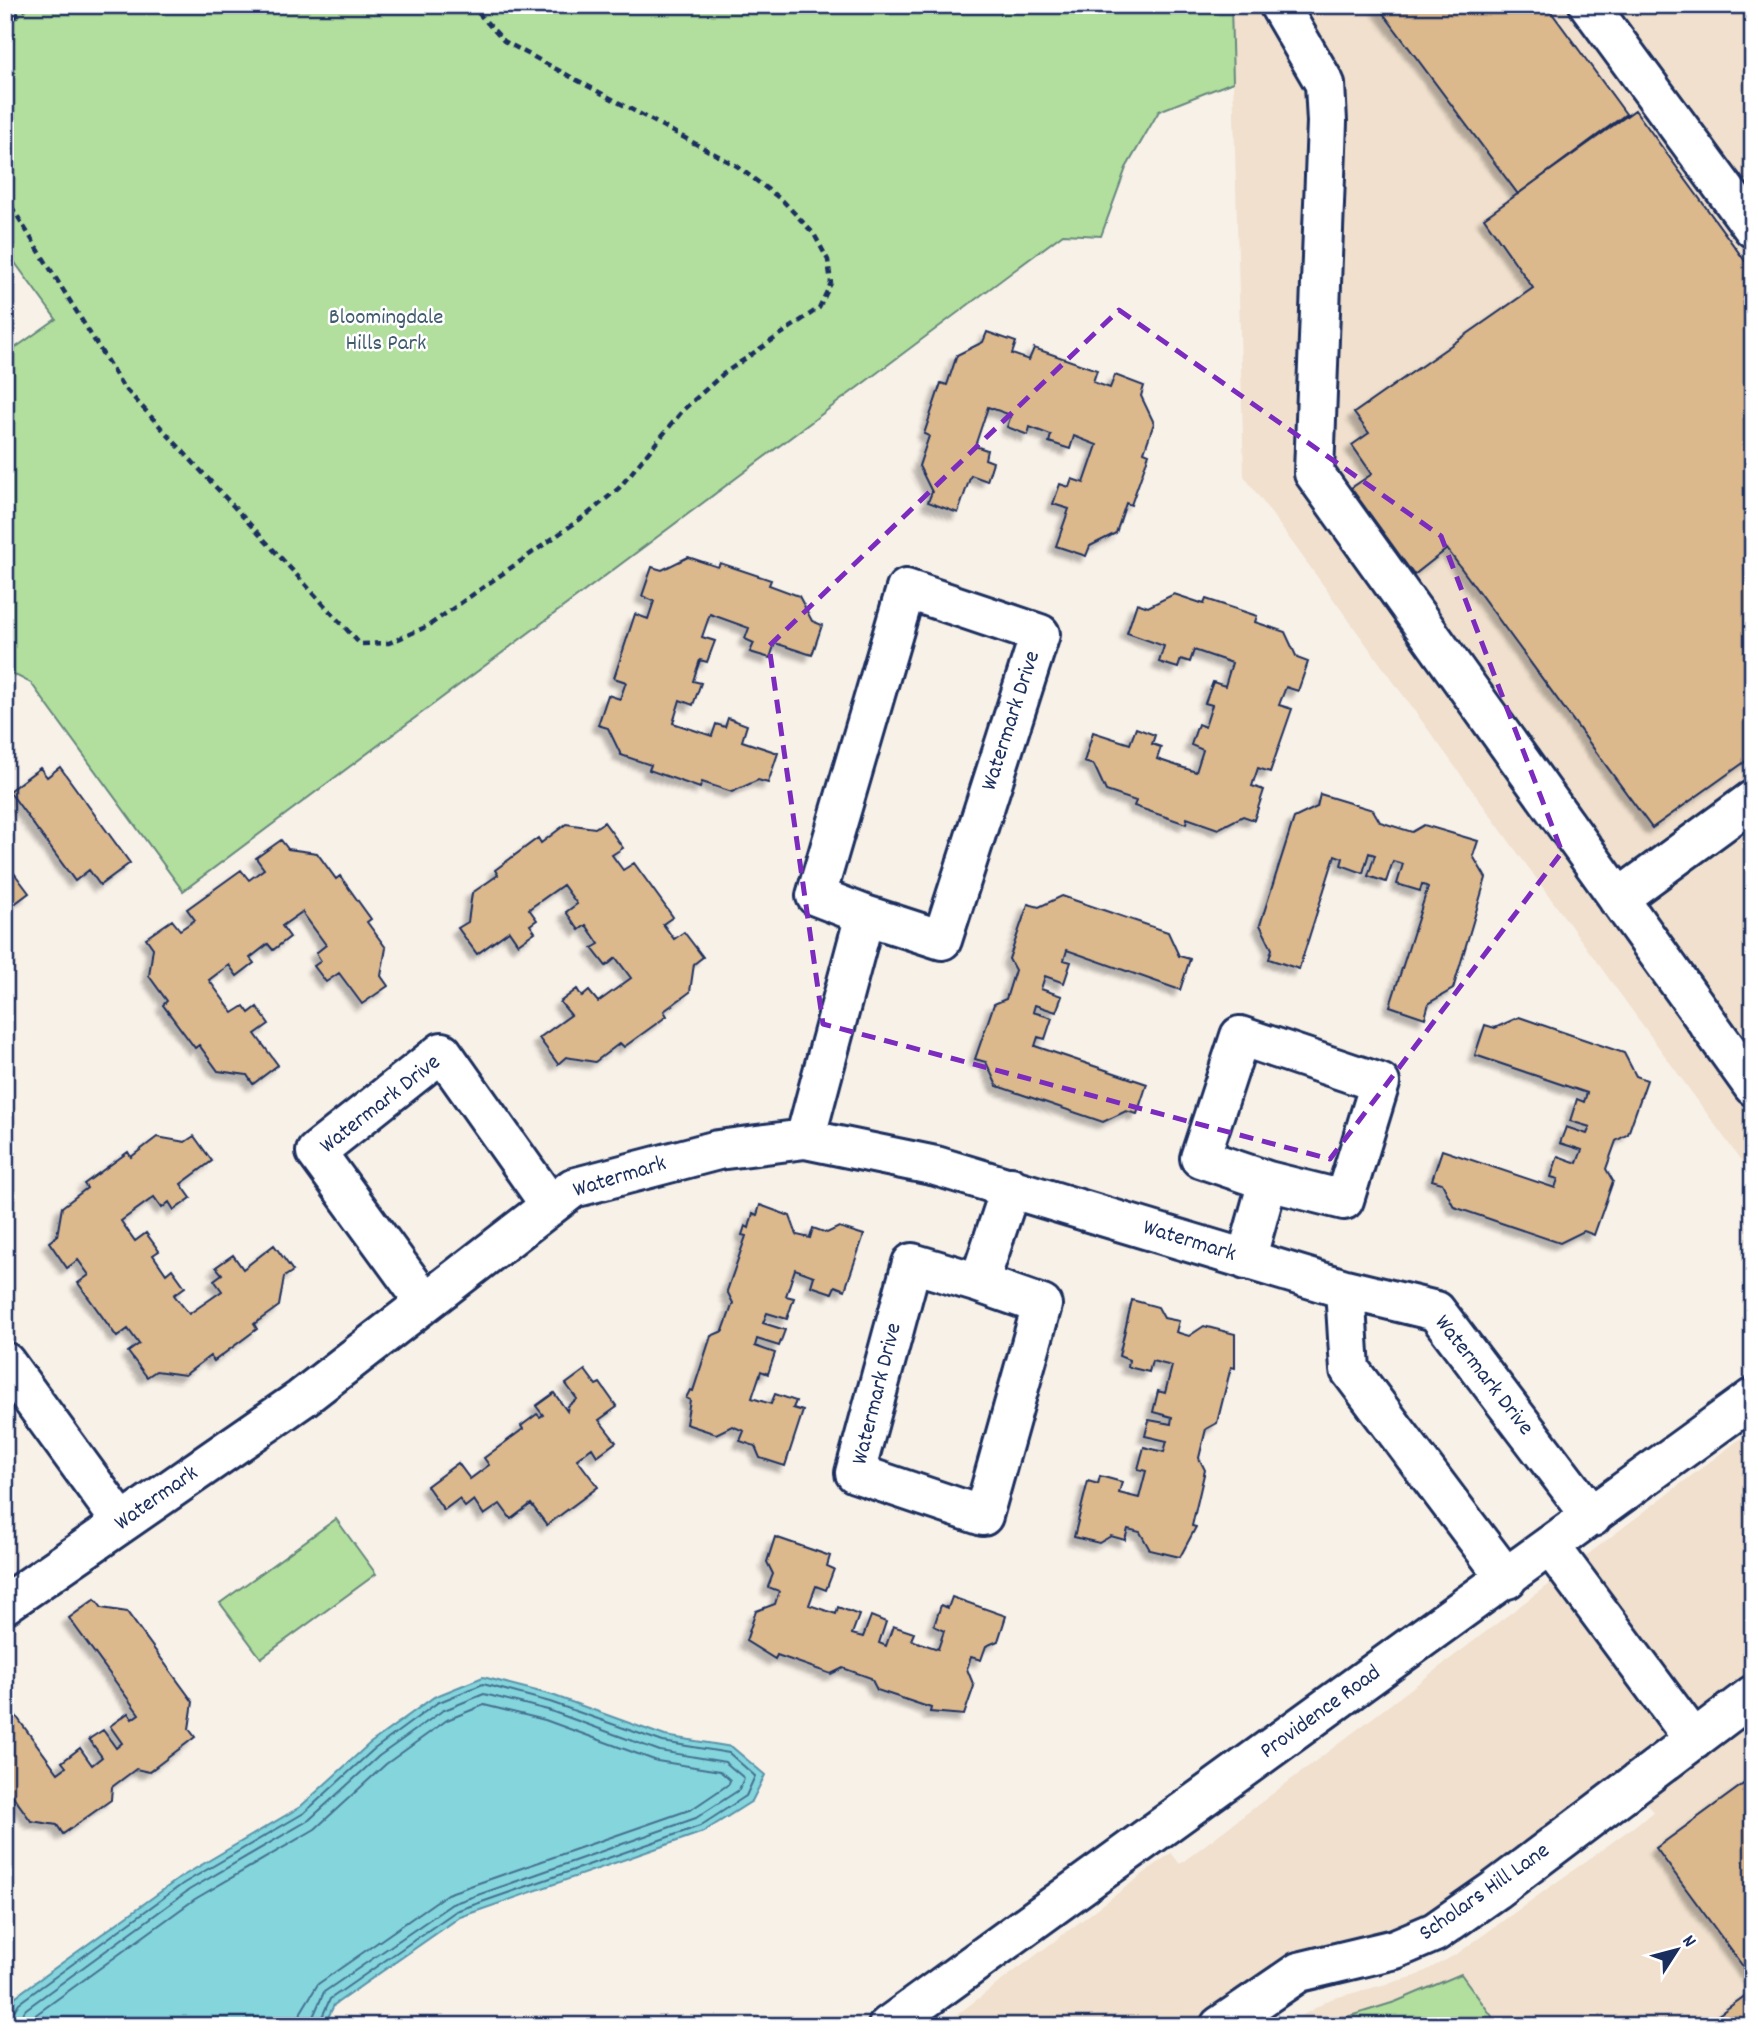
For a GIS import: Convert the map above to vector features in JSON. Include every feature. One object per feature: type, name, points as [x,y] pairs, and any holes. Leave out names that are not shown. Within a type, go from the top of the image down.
[{"type":"street","points":[[1279,5],[1325,84],[1327,121],[1314,473],[1753,1086]]},
{"type":"street","points":[[1589,5],[1753,228]]},
{"type":"street","name":"Watermark Drive","points":[[906,589],[1040,634],[942,940],[865,915],[816,896],[906,589]]},
{"type":"street","points":[[1618,899],[1753,800]]},
{"type":"street","points":[[805,1139],[865,915]]},
{"type":"street","points":[[1240,1036],[1380,1083],[1343,1200],[1268,1181],[1200,1158],[1240,1036]]},
{"type":"street","name":"Watermark Drive","points":[[425,1302],[316,1152],[442,1052],[551,1205]]},
{"type":"street","name":"Watermark","points":[[5,1604],[300,1399],[573,1188],[718,1150],[805,1139],[936,1166],[1345,1289]]},
{"type":"street","points":[[1246,1260],[1268,1181]]},
{"type":"street","points":[[979,1283],[1011,1187]]},
{"type":"street","name":"Watermark Drive","points":[[912,1263],[979,1283],[1042,1305],[983,1516],[855,1473],[912,1263]]},
{"type":"street","points":[[1345,1289],[1350,1370],[1507,1579]]},
{"type":"street","name":"Watermark Drive","points":[[1345,1289],[1436,1311],[1592,1517]]},
{"type":"street","points":[[5,1362],[122,1522]]},
{"type":"street","name":"Providence Road","points":[[888,2026],[1753,1398]]},
{"type":"street","points":[[1550,1547],[1694,1740]]},
{"type":"street","name":"Scholars Hill Lane","points":[[1220,2026],[1299,1972],[1395,1949],[1435,1931],[1495,1891],[1753,1696]]},
{"type":"path","points":[[5,26],[29,5]]},
{"type":"path","points":[[5,196],[122,385],[360,645],[389,643],[428,626],[589,513],[619,488],[684,409],[723,374],[819,308],[831,284],[828,260],[814,234],[783,201],[737,166],[504,41],[471,5]]},
{"type":"highlighted area","points":[[1119,310],[1441,536],[1562,852],[1330,1159],[823,1024],[769,646]]},
{"type":"shaded area","points":[[1231,5],[1753,5],[1753,1177],[1244,476]]},
{"type":"shaded area","points":[[1753,1429],[1753,1707],[1635,1790],[1327,1980],[1293,1997],[1254,2026],[942,2026],[1171,1853],[1180,1864]]},
{"type":"shaded area","points":[[1753,1725],[1753,2026],[1284,2026],[1331,1999],[1416,1976],[1457,1954],[1654,1812],[1647,1803],[1725,1737]]},
{"type":"green space","name":"Bloomingdale Hills Park","points":[[5,5],[1231,5],[1233,82],[1159,111],[1126,168],[1101,236],[1063,234],[183,891],[31,683],[5,670],[5,355],[56,319],[5,249]]},
{"type":"green space","points":[[336,1519],[376,1574],[261,1658],[220,1603]]},
{"type":"green space","points":[[1461,1974],[1499,2026],[1318,2026],[1395,2002]]},
{"type":"water","points":[[483,1677],[552,1695],[665,1736],[732,1747],[765,1775],[752,1801],[703,1832],[460,1917],[334,2005],[324,2026],[5,2026],[5,2015],[12,1999],[181,1877],[300,1807],[369,1744],[434,1697]]},
{"type":"building","points":[[1377,5],[1546,5],[1626,114],[1518,194]]},
{"type":"building","points":[[1635,110],[1753,272],[1753,756],[1652,828],[1447,549],[1414,575],[1351,488],[1372,474],[1352,445],[1369,433],[1354,413],[1533,288],[1484,218]]},
{"type":"building","points":[[987,332],[1016,342],[1012,354],[1029,360],[1034,348],[1097,370],[1093,382],[1110,388],[1115,375],[1144,386],[1141,396],[1154,423],[1144,452],[1149,454],[1131,505],[1126,503],[1116,533],[1090,546],[1086,556],[1056,546],[1069,509],[1053,504],[1060,484],[1069,487],[1072,479],[1084,483],[1097,445],[1074,436],[1070,449],[1049,442],[1051,435],[1030,427],[1028,435],[1007,427],[1011,415],[988,407],[975,446],[987,450],[985,459],[993,462],[987,481],[971,475],[958,513],[928,502],[932,492],[919,466],[929,436],[924,434],[941,383],[947,385],[957,355],[983,342]]},
{"type":"building","points":[[688,557],[718,567],[720,563],[771,580],[769,585],[799,596],[812,621],[822,625],[812,655],[775,643],[770,658],[750,652],[754,643],[745,639],[749,628],[710,614],[702,637],[715,641],[707,662],[700,660],[693,681],[701,683],[693,705],[680,700],[673,723],[712,736],[716,724],[725,727],[728,718],[747,725],[742,741],[778,753],[768,783],[758,780],[732,792],[702,782],[700,788],[649,770],[651,765],[621,755],[608,728],[598,725],[608,695],[620,699],[626,682],[614,678],[635,614],[648,619],[654,601],[642,596],[652,567],[662,570]]},
{"type":"building","points":[[1174,594],[1204,604],[1206,599],[1257,616],[1255,622],[1285,632],[1297,658],[1308,662],[1298,691],[1286,687],[1279,705],[1292,709],[1270,772],[1258,768],[1252,786],[1264,790],[1254,820],[1243,816],[1218,829],[1187,818],[1186,824],[1134,806],[1136,801],[1106,791],[1094,765],[1084,762],[1093,732],[1130,744],[1136,728],[1155,735],[1152,744],[1161,747],[1157,759],[1196,772],[1203,750],[1191,745],[1198,724],[1205,727],[1212,705],[1205,703],[1213,682],[1225,686],[1232,663],[1194,650],[1190,662],[1181,659],[1178,668],[1159,662],[1164,646],[1127,633],[1137,603],[1148,607]]},
{"type":"building","points":[[60,767],[130,863],[100,885],[89,870],[75,881],[9,791],[40,768],[47,777]]},
{"type":"building","points":[[1320,794],[1373,810],[1380,822],[1412,832],[1424,825],[1478,841],[1473,856],[1486,878],[1453,989],[1429,1003],[1425,1018],[1390,1006],[1428,887],[1422,884],[1420,891],[1397,884],[1403,864],[1393,861],[1386,882],[1368,876],[1375,855],[1369,853],[1363,873],[1341,865],[1343,858],[1335,855],[1299,969],[1269,959],[1272,949],[1260,925],[1294,818],[1317,807]]},
{"type":"building","points":[[604,822],[623,848],[612,855],[623,870],[634,863],[673,917],[663,924],[674,939],[684,932],[703,957],[694,964],[690,992],[664,1011],[667,1016],[624,1047],[620,1043],[595,1062],[566,1057],[558,1064],[539,1038],[571,1015],[560,1002],[577,989],[582,997],[589,991],[598,1002],[631,978],[616,958],[606,966],[592,948],[599,944],[586,925],[579,930],[566,912],[577,904],[563,885],[529,909],[537,920],[530,925],[535,932],[518,944],[509,931],[477,954],[458,928],[468,922],[472,893],[498,875],[495,870],[538,838],[541,843],[566,824],[595,828]]},
{"type":"building","points":[[281,840],[288,849],[317,853],[336,879],[340,876],[371,919],[367,922],[386,948],[381,976],[388,986],[362,1004],[339,973],[326,982],[314,966],[321,961],[316,953],[326,945],[302,912],[282,926],[290,937],[273,950],[268,944],[250,958],[254,963],[237,976],[229,965],[209,980],[233,1013],[244,1006],[249,1013],[257,1007],[269,1024],[255,1034],[278,1065],[253,1084],[247,1075],[218,1071],[199,1045],[195,1048],[163,1005],[167,1001],[149,976],[153,948],[146,938],[172,920],[180,930],[195,920],[187,909],[241,870],[249,880],[264,869],[256,858]]},
{"type":"building","points":[[5,861],[29,893],[5,911]]},
{"type":"building","points":[[1062,896],[1168,932],[1179,956],[1190,959],[1180,990],[1067,950],[1064,960],[1071,962],[1064,983],[1045,976],[1041,989],[1062,996],[1056,1012],[1035,1005],[1033,1012],[1052,1018],[1045,1039],[1038,1037],[1035,1046],[1147,1084],[1137,1114],[1126,1111],[1103,1122],[997,1086],[986,1062],[975,1059],[994,1004],[1006,999],[1015,970],[1009,959],[1028,904],[1039,907]]},
{"type":"building","points":[[1519,1017],[1624,1053],[1636,1076],[1647,1080],[1628,1134],[1616,1141],[1606,1169],[1613,1181],[1594,1235],[1584,1231],[1560,1243],[1454,1207],[1442,1183],[1432,1180],[1442,1150],[1555,1188],[1558,1179],[1551,1177],[1558,1156],[1577,1163],[1582,1150],[1560,1143],[1566,1127],[1587,1134],[1590,1127],[1570,1121],[1577,1099],[1584,1102],[1587,1093],[1475,1055],[1485,1025],[1495,1028]]},
{"type":"building","points":[[194,1136],[212,1161],[181,1184],[191,1198],[174,1210],[169,1202],[162,1208],[154,1197],[121,1221],[135,1241],[146,1233],[159,1251],[153,1255],[166,1274],[172,1269],[185,1287],[174,1295],[189,1314],[222,1291],[214,1280],[222,1274],[216,1267],[233,1255],[243,1269],[274,1245],[293,1271],[284,1277],[279,1306],[254,1324],[257,1329],[214,1361],[210,1356],[185,1375],[156,1371],[147,1377],[128,1352],[139,1344],[128,1329],[117,1337],[78,1283],[89,1275],[78,1260],[67,1268],[49,1242],[57,1236],[62,1207],[87,1188],[84,1184],[128,1152],[131,1157],[157,1137],[185,1142]]},
{"type":"building","points":[[760,1205],[790,1216],[797,1235],[810,1238],[813,1228],[827,1233],[839,1227],[864,1235],[845,1290],[835,1286],[832,1293],[811,1286],[814,1276],[795,1269],[786,1296],[794,1298],[787,1319],[767,1313],[763,1323],[785,1330],[779,1346],[757,1339],[755,1346],[775,1353],[768,1374],[761,1371],[752,1398],[771,1404],[775,1394],[796,1401],[793,1408],[803,1411],[785,1466],[760,1458],[755,1446],[740,1441],[744,1431],[732,1426],[716,1434],[686,1424],[690,1400],[686,1398],[690,1390],[693,1391],[711,1336],[723,1331],[733,1303],[727,1291],[746,1236],[742,1235],[745,1226],[749,1228],[753,1213],[757,1215]]},
{"type":"building","points":[[1132,1300],[1158,1307],[1164,1318],[1179,1321],[1176,1332],[1189,1336],[1204,1326],[1235,1334],[1235,1368],[1231,1367],[1217,1423],[1206,1429],[1199,1458],[1205,1470],[1192,1526],[1196,1527],[1180,1557],[1150,1550],[1140,1532],[1128,1529],[1125,1540],[1111,1536],[1099,1543],[1074,1537],[1088,1481],[1098,1484],[1100,1476],[1122,1482],[1119,1493],[1139,1498],[1146,1471],[1138,1469],[1144,1447],[1164,1452],[1167,1441],[1145,1436],[1149,1420],[1171,1424],[1172,1417],[1153,1412],[1158,1391],[1165,1393],[1172,1366],[1152,1361],[1149,1372],[1128,1367],[1129,1360],[1119,1356]]},
{"type":"building","points":[[585,1370],[596,1385],[600,1383],[617,1407],[599,1420],[616,1442],[597,1456],[592,1448],[577,1459],[598,1487],[547,1525],[531,1504],[511,1519],[500,1504],[484,1515],[474,1500],[465,1507],[459,1499],[444,1510],[427,1486],[458,1463],[470,1479],[489,1465],[484,1458],[523,1429],[521,1426],[537,1414],[540,1417],[543,1415],[536,1406],[554,1393],[567,1411],[568,1406],[577,1399],[566,1384]]},
{"type":"building","points":[[775,1537],[830,1556],[827,1566],[834,1569],[826,1590],[816,1586],[809,1605],[836,1614],[838,1607],[859,1615],[852,1634],[863,1637],[871,1616],[886,1622],[879,1643],[886,1646],[893,1626],[914,1633],[911,1640],[938,1649],[944,1631],[934,1626],[941,1605],[948,1608],[952,1597],[1006,1616],[998,1641],[986,1646],[981,1660],[971,1657],[967,1669],[974,1686],[964,1715],[930,1712],[931,1708],[877,1690],[871,1678],[843,1668],[831,1674],[777,1655],[775,1659],[746,1641],[756,1611],[775,1604],[779,1591],[768,1587],[773,1574],[767,1562]]},
{"type":"building","points":[[95,1599],[102,1608],[127,1612],[193,1702],[189,1729],[195,1737],[149,1772],[136,1769],[112,1787],[111,1800],[63,1834],[57,1825],[31,1821],[5,1785],[5,1701],[58,1773],[66,1767],[62,1762],[80,1748],[92,1765],[102,1757],[89,1739],[103,1730],[116,1748],[122,1743],[110,1726],[128,1713],[132,1719],[139,1714],[69,1618]]},
{"type":"building","points":[[1753,1777],[1753,1980],[1656,1848]]},
{"type":"building","points":[[5,1847],[10,1853],[6,1879],[12,1888],[5,1893]]},
{"type":"building","points":[[1753,1990],[1753,2026],[1703,2026]]}]
